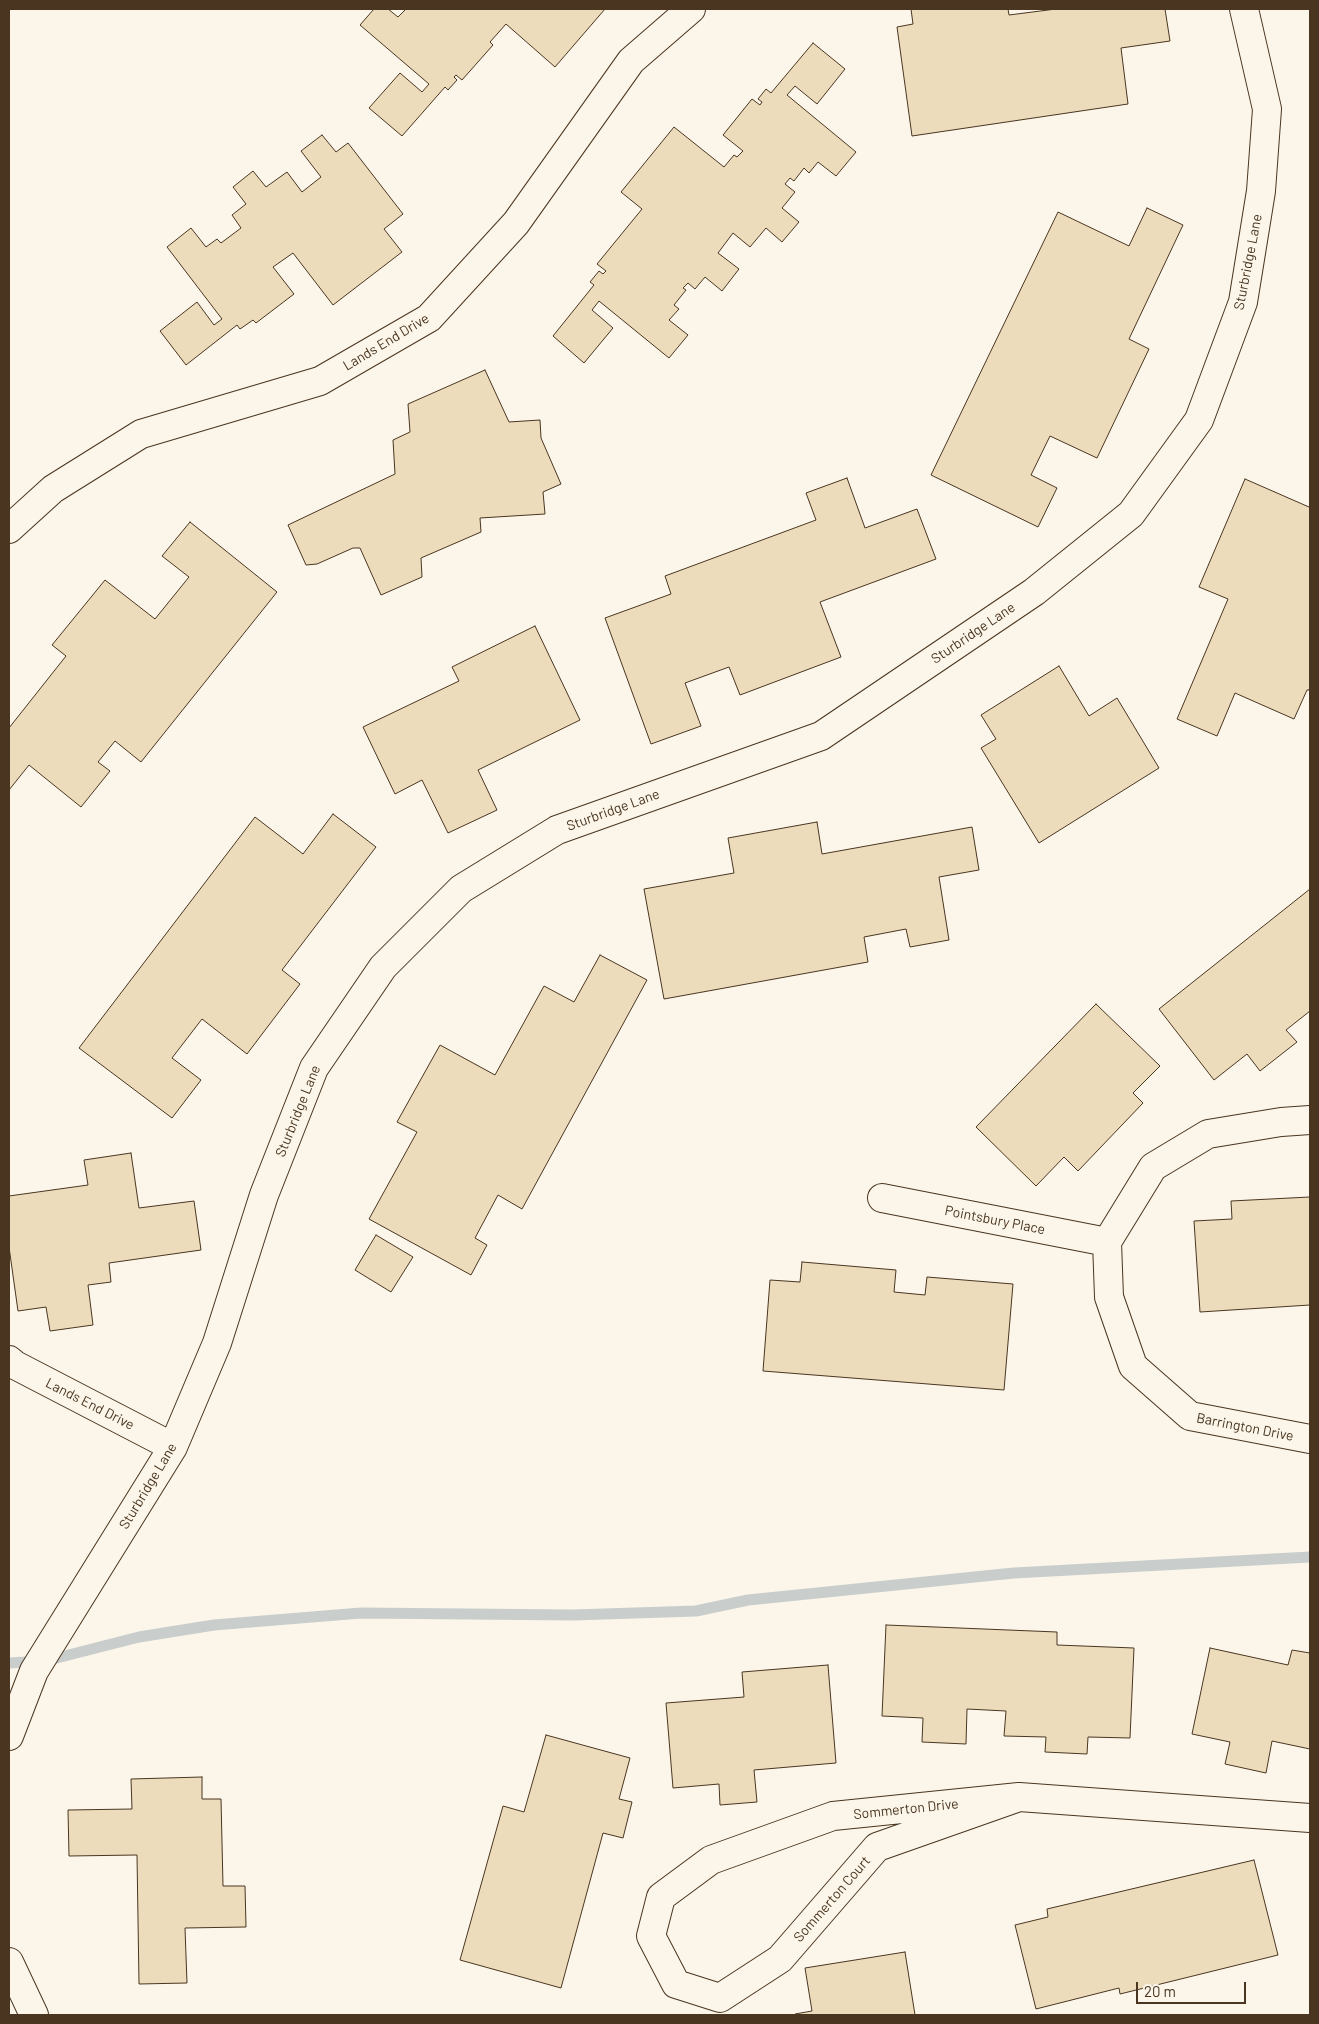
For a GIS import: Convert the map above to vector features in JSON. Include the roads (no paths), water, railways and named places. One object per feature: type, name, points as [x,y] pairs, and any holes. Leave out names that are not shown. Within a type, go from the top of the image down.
[{"type":"street","name":"Lands End Drive","points":[[9,528],[53,489],[141,434],[320,381],[429,318],[516,222],[631,62],[691,9]]},
{"type":"street","name":"Sturbridge Lane","points":[[9,1736],[34,1671],[173,1447],[218,1344],[264,1195],[314,1068],[383,967],[462,889],[557,830],[821,736],[1034,592],[1131,514],[1199,420],[1243,302],[1261,191],[1267,109],[1244,9]]},
{"type":"street","points":[[1107,1242],[1152,1167],[1208,1134],[1281,1122],[1310,1120]]},
{"type":"street","name":"Pointsbury Place","points":[[882,1198],[1107,1242]]},
{"type":"street","name":"Barrington Drive","points":[[1107,1242],[1109,1297],[1133,1366],[1190,1416],[1310,1439]]},
{"type":"street","name":"Lands End Drive","points":[[9,1360],[15,1365],[173,1447]]},
{"type":"street","name":"Sommerton Drive","points":[[763,1970],[721,2007],[676,1984],[651,1936],[661,1897],[711,1860],[833,1816],[1019,1796],[1310,1818]]},
{"type":"street","name":"Sommerton Court","points":[[763,1970],[780,1959],[877,1847],[1019,1796]]},
{"type":"street","points":[[9,1962],[34,2015]]},
{"type":"waterway","points":[[9,1663],[45,1661],[139,1637],[214,1625],[361,1613],[573,1615],[696,1611],[748,1600],[1014,1573],[1310,1557]]}]
